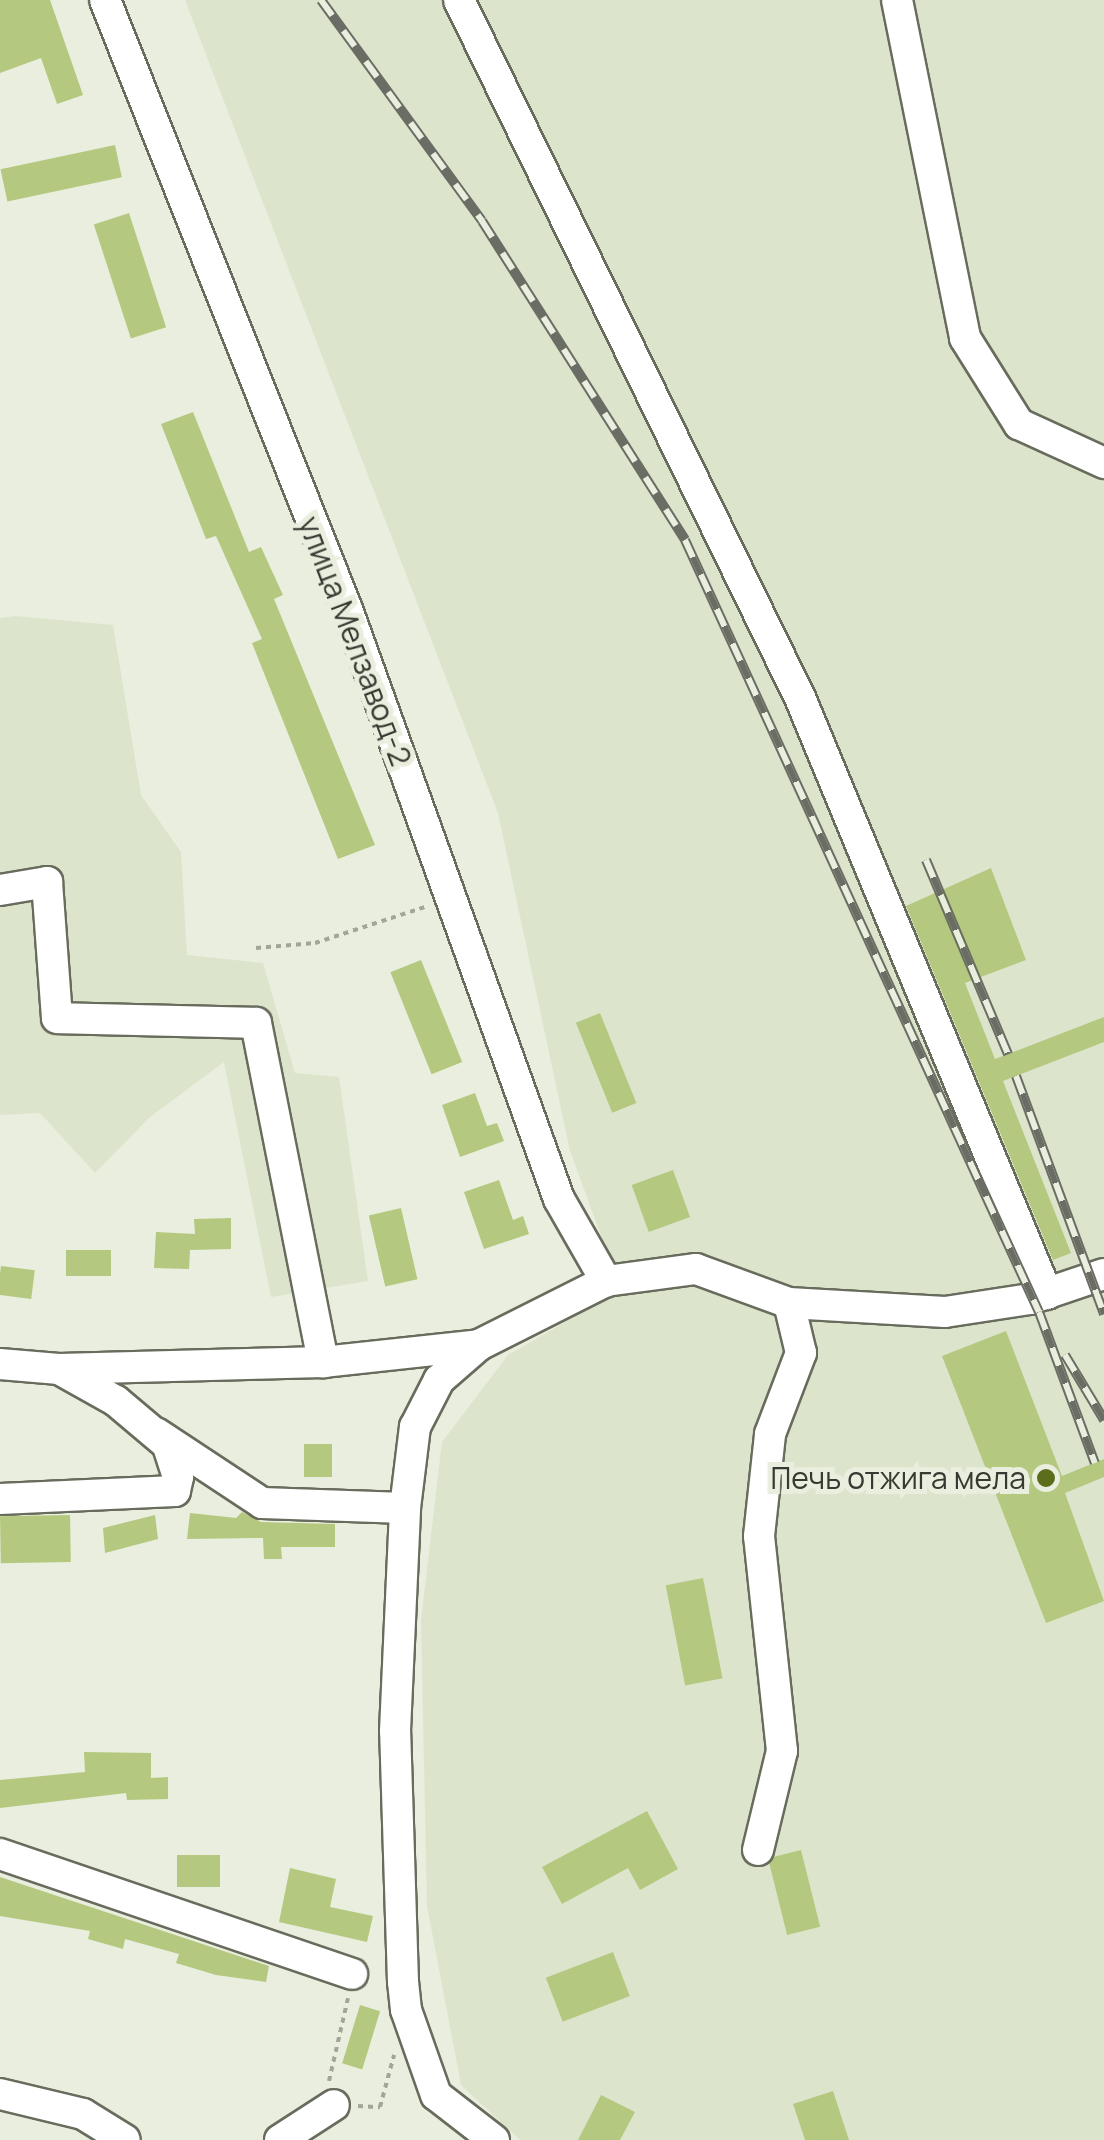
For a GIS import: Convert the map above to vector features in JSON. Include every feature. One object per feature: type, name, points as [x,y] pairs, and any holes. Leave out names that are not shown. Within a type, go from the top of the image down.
[{"type":"street","name":"улица Мелзавод-2","points":[[104,0],[348,612],[559,1198],[606,1281]]},
{"type":"street","points":[[459,0],[801,700],[1048,1294]]},
{"type":"street","points":[[897,0],[965,338],[1019,424],[1104,463]]},
{"type":"street","points":[[0,890],[46,882],[57,1018],[256,1023],[323,1362]]},
{"type":"street","points":[[494,2140],[436,2095],[406,2010],[395,1731],[405,1508],[415,1427],[439,1380],[478,1345],[606,1281],[696,1269],[789,1303],[945,1312],[1048,1294],[1104,1274]]},
{"type":"street","points":[[758,1850],[782,1751],[759,1536],[770,1434],[800,1354],[789,1303]]},
{"type":"street","points":[[0,1364],[59,1369],[323,1362],[478,1345]]},
{"type":"street","points":[[59,1369],[262,1504],[405,1508]]},
{"type":"street","points":[[0,1500],[175,1491],[178,1477],[167,1444],[154,1431]]},
{"type":"street","points":[[0,1854],[352,1974]]},
{"type":"street","points":[[0,2094],[83,2114],[125,2140]]},
{"type":"street","points":[[280,2140],[334,2105]]},
{"type":"path","points":[[256,948],[315,943],[453,901]]},
{"type":"path","points":[[352,1974],[333,2044],[328,2086],[334,2105],[380,2106],[406,2010]]},
{"type":"shaded area","points":[[185,0],[1104,0],[1104,2140],[520,2140],[461,2085],[427,1906],[421,1621],[442,1442],[508,1355],[621,1290],[570,1151],[498,813]]},
{"type":"shaded area","points":[[0,618],[113,625],[141,795],[181,852],[187,955],[263,963],[295,1073],[339,1077],[368,1281],[271,1297],[224,1062],[150,1117],[95,1173],[40,1113],[0,1115]]},
{"type":"building","points":[[0,0],[50,0],[83,95],[57,104],[41,58],[0,73]]},
{"type":"building","points":[[115,145],[122,177],[7,202],[1,169]]},
{"type":"building","points":[[129,213],[166,327],[131,339],[94,224]]},
{"type":"building","points":[[193,412],[249,552],[261,547],[283,595],[274,599],[375,845],[338,859],[252,643],[262,639],[216,536],[206,539],[161,424]]},
{"type":"building","points":[[991,868],[1026,960],[965,983],[995,1059],[1104,1017],[1104,1042],[1003,1081],[1071,1253],[1053,1260],[906,906]]},
{"type":"building","points":[[421,960],[462,1062],[432,1074],[390,972]]},
{"type":"building","points":[[600,1013],[636,1103],[612,1113],[576,1023]]},
{"type":"building","points":[[475,1093],[487,1126],[497,1123],[504,1141],[460,1157],[442,1105]]},
{"type":"building","points":[[673,1170],[690,1217],[649,1232],[632,1185]]},
{"type":"building","points":[[499,1180],[513,1220],[523,1216],[529,1234],[484,1249],[464,1192]]},
{"type":"building","points":[[401,1208],[417,1279],[385,1287],[369,1215]]},
{"type":"building","points":[[231,1218],[231,1249],[190,1250],[189,1269],[154,1268],[156,1232],[195,1234],[194,1219]]},
{"type":"building","points":[[66,1250],[111,1250],[111,1276],[66,1276]]},
{"type":"building","points":[[1,1266],[35,1270],[31,1299],[0,1295]]},
{"type":"building","name":"Печь отжига мела","points":[[1006,1331],[1062,1476],[1104,1459],[1104,1477],[1065,1493],[1104,1601],[1046,1623],[942,1356]]},
{"type":"building","points":[[304,1444],[332,1444],[332,1477],[304,1477]]},
{"type":"building","points":[[242,1512],[261,1522],[335,1524],[335,1547],[281,1547],[282,1559],[264,1559],[263,1538],[187,1539],[190,1513],[236,1518]]},
{"type":"building","points":[[70,1515],[71,1562],[1,1563],[0,1516]]},
{"type":"building","points":[[155,1515],[158,1539],[105,1553],[103,1528]]},
{"type":"building","points":[[703,1578],[722,1678],[685,1685],[666,1585]]},
{"type":"building","points":[[84,1752],[151,1753],[151,1778],[168,1777],[168,1799],[127,1800],[126,1793],[0,1808],[0,1780],[85,1772]]},
{"type":"building","points":[[647,1811],[678,1869],[640,1890],[628,1868],[562,1904],[542,1867]]},
{"type":"building","points":[[801,1850],[820,1927],[787,1935],[768,1858]]},
{"type":"building","points":[[177,1855],[220,1855],[220,1887],[177,1887]]},
{"type":"building","points":[[290,1868],[336,1879],[330,1907],[373,1916],[367,1942],[279,1922]]},
{"type":"building","points":[[0,1877],[269,1966],[266,1982],[216,1975],[176,1963],[179,1954],[125,1939],[123,1949],[88,1939],[90,1931],[0,1916]]},
{"type":"building","points":[[613,1952],[630,1996],[563,2022],[546,1978]]},
{"type":"building","points":[[360,2005],[380,2011],[362,2069],[342,2063]]},
{"type":"building","points":[[833,2091],[849,2140],[805,2140],[793,2104]]},
{"type":"building","points":[[601,2095],[635,2112],[620,2140],[578,2140]]},
{"type":"railway","points":[[321,0],[482,221],[685,540],[1039,1312],[1095,1463]]},
{"type":"railway","points":[[926,860],[1008,1054]]},
{"type":"railway","points":[[1016,1076],[1104,1314]]},
{"type":"railway","points":[[1065,1355],[1104,1420]]},
{"type":"place","name":"Печь отжига мела","points":[[1046,1478]]}]
